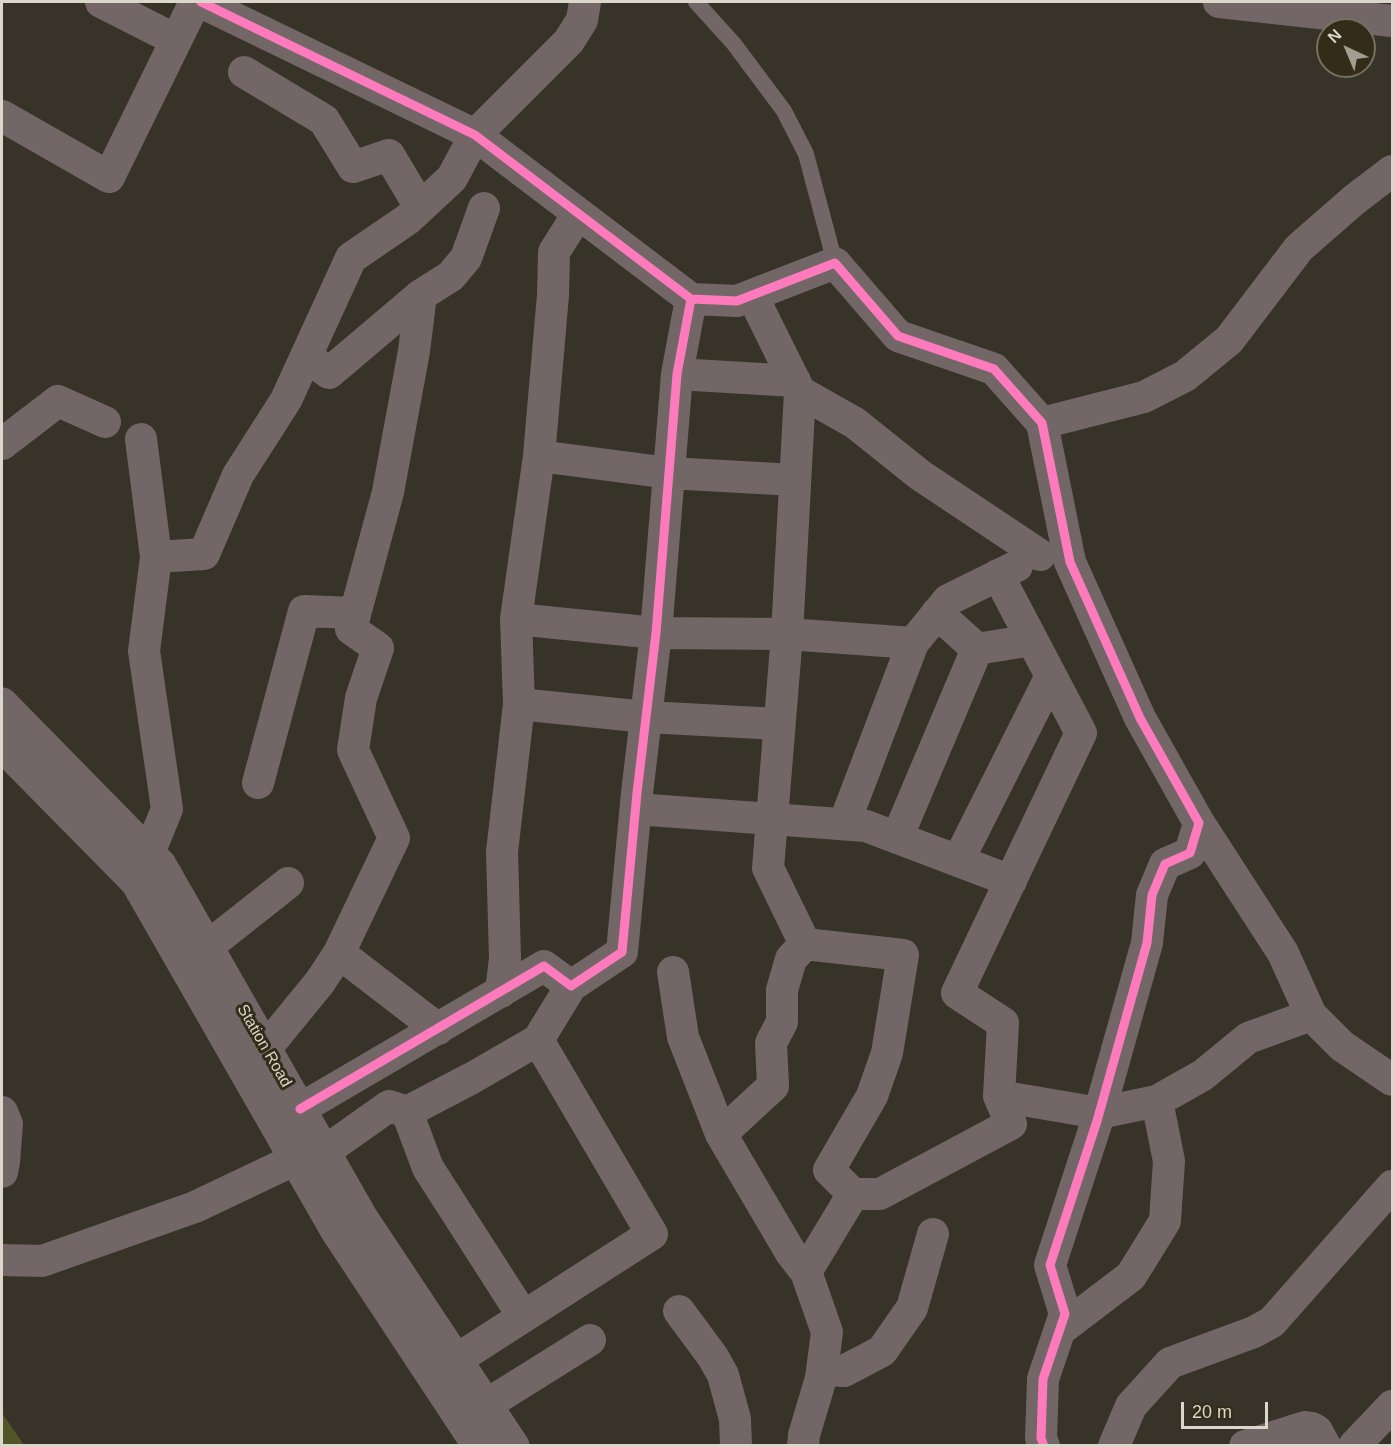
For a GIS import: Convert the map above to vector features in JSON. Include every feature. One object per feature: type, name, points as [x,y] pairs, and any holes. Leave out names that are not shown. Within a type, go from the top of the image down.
[{"type":"street","points":[[101,2],[177,40]]},
{"type":"street","points":[[2,116],[109,177],[195,2]]},
{"type":"street","points":[[201,2],[475,135],[691,299],[737,301],[835,263],[898,336],[994,369],[1042,423],[1053,549]]},
{"type":"street","points":[[156,558],[204,554],[238,475],[286,400],[351,258],[408,219],[452,178],[475,135],[569,41],[582,20],[585,2]]},
{"type":"street","points":[[1219,2],[1392,21]]},
{"type":"street","points":[[244,72],[324,120],[353,167],[389,154],[420,207]]},
{"type":"street","points":[[1042,423],[1144,397],[1185,376],[1229,340],[1299,248],[1354,200],[1392,171]]},
{"type":"street","points":[[307,357],[329,373],[421,295],[451,276],[466,258],[484,208]]},
{"type":"street","points":[[501,992],[505,958],[502,852],[519,704],[516,619],[539,456],[553,295],[554,252],[578,214]]},
{"type":"street","points":[[266,1048],[320,982],[339,953],[394,838],[353,750],[361,698],[378,648],[351,629],[388,492],[414,351],[421,295]]},
{"type":"street","points":[[752,295],[798,387],[787,634],[768,868],[805,944]]},
{"type":"street","points":[[2,1260],[42,1262],[195,1207],[310,1156],[389,1106],[407,1112],[537,1040],[571,986],[622,952],[656,633],[676,374],[691,299]]},
{"type":"street","points":[[676,374],[798,387],[855,423],[920,475],[1053,549],[1070,562],[1140,718],[1200,823],[1283,953],[1311,1014],[1342,1046],[1392,1080]]},
{"type":"street","points":[[2,444],[58,401],[105,422]]},
{"type":"street","points":[[141,439],[156,558],[144,651],[167,809],[149,853]]},
{"type":"street","points":[[539,456],[669,473],[795,480]]},
{"type":"street","points":[[844,824],[913,643],[948,600],[1053,549]]},
{"type":"street","points":[[805,944],[903,955],[887,1053],[872,1096],[829,1170],[853,1194],[880,1194],[1011,1124],[999,1096],[1003,1023],[957,993],[1081,733],[998,575]]},
{"type":"street","points":[[258,783],[304,611],[355,613]]},
{"type":"street","points":[[938,613],[977,649]]},
{"type":"street","points":[[516,619],[656,633],[787,634],[913,643]]},
{"type":"street","points":[[977,649],[1032,640]]},
{"type":"street","points":[[897,838],[977,649]]},
{"type":"street","points":[[958,861],[1052,676]]},
{"type":"street","name":"Station Road","points":[[2,704],[160,864],[300,1109],[310,1156],[337,1232],[479,1446]]},
{"type":"street","points":[[519,704],[646,717],[779,724]]},
{"type":"street","name":"Station Road","points":[[2,745],[137,882],[310,1156],[361,1217],[513,1446]]},
{"type":"street","points":[[636,809],[867,826],[1011,881]]},
{"type":"street","points":[[1044,1446],[1041,1438],[1043,1379],[1065,1314],[1050,1265],[1099,1113],[1147,943],[1152,895],[1164,864],[1190,853],[1200,823]]},
{"type":"street","points":[[207,947],[288,883]]},
{"type":"street","points":[[721,1134],[772,1086],[771,1043],[782,1022],[782,990],[791,960],[805,944]]},
{"type":"street","points":[[339,953],[438,1029]]},
{"type":"street","points":[[300,1109],[544,966],[571,986]]},
{"type":"street","points":[[673,972],[683,1037],[721,1134],[791,1253],[806,1272],[827,1332],[822,1370],[803,1446]]},
{"type":"street","points":[[999,1096],[1099,1113],[1157,1101],[1203,1075],[1248,1038],[1311,1014]]},
{"type":"street","points":[[456,1360],[652,1234],[537,1040]]},
{"type":"street","points":[[1060,1330],[1131,1276],[1165,1221],[1169,1161],[1157,1101]]},
{"type":"street","points":[[2,1112],[7,1124],[2,1172]]},
{"type":"street","points":[[407,1112],[428,1168],[523,1316]]},
{"type":"street","points":[[1114,1446],[1131,1406],[1170,1363],[1254,1332],[1272,1322],[1392,1186]]},
{"type":"street","points":[[806,1272],[853,1194]]},
{"type":"street","points":[[822,1370],[844,1371],[882,1351],[912,1308],[933,1234]]},
{"type":"street","points":[[679,1311],[713,1357],[723,1376],[735,1419],[736,1446]]},
{"type":"street","points":[[486,1405],[590,1340]]},
{"type":"street","points":[[1354,1446],[1392,1406]]},
{"type":"street","points":[[1245,1446],[1305,1427],[1317,1431],[1325,1446]]},
{"type":"lane","points":[[696,2],[734,44],[784,111],[806,154],[835,263]]},
{"type":"green space","points":[[2,1413],[24,1445],[2,1445]]},
{"type":"cycle path","points":[[201,2],[475,135],[691,299],[737,301],[835,263],[898,336],[994,369],[1042,423],[1070,562],[1140,718],[1199,823],[1190,853],[1165,864],[1152,895],[1147,943],[1097,1121],[1050,1265],[1065,1314],[1043,1379],[1041,1438],[1044,1446]]},
{"type":"cycle path","points":[[300,1109],[544,966],[571,986],[622,952],[637,793],[656,633],[677,374],[691,299]]}]
